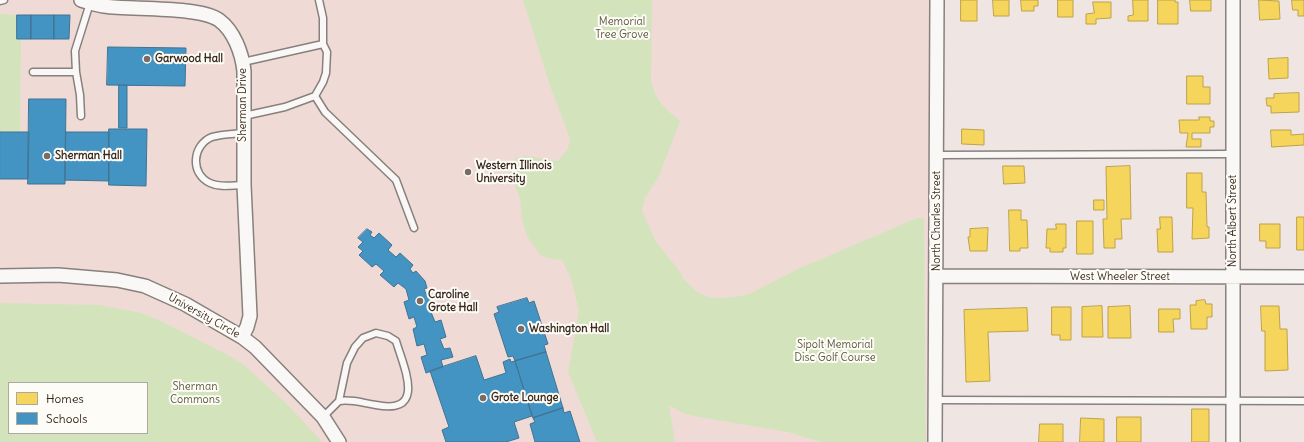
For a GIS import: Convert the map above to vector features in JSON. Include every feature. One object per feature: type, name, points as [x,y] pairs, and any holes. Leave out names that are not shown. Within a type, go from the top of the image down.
[{"type":"street","name":"North Charles Street","points":[[935,442],[937,155],[936,0]]},
{"type":"street","name":"North Albert Street","points":[[1232,442],[1233,0]]},
{"type":"street","name":"Sherman Drive","points":[[85,1],[105,6],[178,11],[208,15],[219,20],[227,28],[237,43],[243,62],[242,116],[250,316],[242,337]]},
{"type":"street","name":"University Circle","points":[[0,276],[88,277],[117,280],[145,286],[186,304],[242,337],[323,417],[339,442]]},
{"type":"street","name":"West Wheeler Street","points":[[936,276],[1304,276]]},
{"type":"lane","points":[[0,1],[4,0]]},
{"type":"lane","points":[[242,116],[285,107],[315,96],[323,82],[326,72],[327,52],[323,44],[323,18],[319,0]]},
{"type":"lane","points":[[81,116],[75,51],[85,1]]},
{"type":"lane","points":[[243,62],[323,44]]},
{"type":"lane","points":[[33,72],[76,72]]},
{"type":"lane","points":[[315,96],[325,112],[396,180],[414,228]]},
{"type":"lane","points":[[243,133],[212,137],[205,141],[198,151],[195,163],[202,178],[209,183],[216,186],[244,185]]},
{"type":"lane","points":[[937,155],[1233,154]]},
{"type":"lane","points":[[323,417],[339,401],[347,363],[355,347],[363,338],[376,333],[388,336],[396,341],[409,388],[407,397],[398,405],[387,407],[349,399],[339,401]]},
{"type":"lane","points":[[935,400],[1304,401]]},
{"type":"shaded area","name":"Western Illinois University","points":[[0,0],[936,0],[936,442],[0,442]]},
{"type":"green space","name":"Sipolt Memorial Disc Golf Course","points":[[523,0],[652,0],[652,87],[661,103],[680,121],[659,176],[645,198],[642,211],[656,242],[678,269],[684,280],[697,292],[708,297],[724,298],[747,295],[798,269],[917,218],[924,218],[926,442],[821,442],[788,432],[682,413],[669,405],[675,442],[597,442],[568,372],[579,311],[571,278],[562,260],[551,259],[540,255],[527,236],[522,219],[520,199],[510,172],[516,158],[526,156],[558,161],[568,149],[570,138],[550,86]]},
{"type":"green space","points":[[0,14],[17,15],[17,38],[21,39],[20,132],[0,132]]},
{"type":"green space","name":"Sherman Commons","points":[[0,303],[99,305],[142,313],[163,322],[226,354],[244,365],[289,406],[322,442],[0,442]]},
{"type":"building: Homes","points":[[961,0],[977,0],[977,21],[961,21]]},
{"type":"building: Homes","points":[[993,0],[1009,0],[1009,16],[994,16]]},
{"type":"building: Homes","points":[[1021,0],[1038,0],[1038,6],[1034,6],[1034,11],[1022,11]]},
{"type":"building: Homes","points":[[1058,0],[1073,0],[1073,17],[1058,17]]},
{"type":"building: Homes","points":[[1133,0],[1148,0],[1148,21],[1128,21],[1128,16],[1133,15]]},
{"type":"building: Homes","points":[[1158,0],[1175,0],[1175,2],[1178,2],[1178,24],[1158,24]]},
{"type":"building: Homes","points":[[1190,0],[1211,0],[1211,11],[1191,11]]},
{"type":"building: Homes","points":[[1259,0],[1279,1],[1280,19],[1260,20]]},
{"type":"building: Homes","points":[[1292,0],[1304,0],[1304,16],[1298,16],[1298,10],[1293,10]]},
{"type":"building: Homes","points":[[1093,2],[1111,2],[1111,18],[1096,19],[1096,24],[1086,24],[1086,14],[1094,13]]},
{"type":"building: Homes","points":[[1288,58],[1288,78],[1269,79],[1268,59]]},
{"type":"building: Homes","points":[[1187,76],[1203,76],[1203,87],[1210,87],[1210,104],[1187,104]]},
{"type":"building: Homes","points":[[1299,93],[1299,112],[1271,113],[1271,106],[1267,106],[1266,98],[1274,98],[1274,94]]},
{"type":"building: Homes","points":[[1199,117],[1210,117],[1210,121],[1214,121],[1214,127],[1210,127],[1210,133],[1192,133],[1192,139],[1201,139],[1201,147],[1186,147],[1188,133],[1180,133],[1179,120],[1199,120]]},
{"type":"building: Homes","points":[[962,129],[984,130],[984,145],[962,144]]},
{"type":"building: Homes","points":[[1271,130],[1291,130],[1291,135],[1304,134],[1304,145],[1272,147]]},
{"type":"building: Homes","points":[[1003,166],[1024,166],[1025,183],[1004,184]]},
{"type":"building: Homes","points":[[1130,166],[1131,219],[1121,219],[1122,239],[1115,239],[1115,248],[1104,248],[1103,219],[1107,219],[1106,167]]},
{"type":"building: Homes","points":[[1187,173],[1202,173],[1202,192],[1206,192],[1207,227],[1209,227],[1209,238],[1192,239],[1193,208],[1187,208]]},
{"type":"building: Homes","points":[[1094,200],[1104,200],[1104,210],[1094,210]]},
{"type":"building: Homes","points":[[1009,210],[1021,210],[1021,220],[1027,220],[1028,248],[1020,248],[1020,251],[1010,251]]},
{"type":"building: Homes","points":[[1160,217],[1172,217],[1173,252],[1158,252],[1157,229],[1160,229]]},
{"type":"building: Homes","points":[[1297,217],[1304,217],[1304,250],[1297,250]]},
{"type":"building: Homes","points":[[1077,221],[1093,221],[1093,254],[1077,254]]},
{"type":"building: Homes","points":[[1056,224],[1066,224],[1066,248],[1063,248],[1063,252],[1050,252],[1050,248],[1046,248],[1047,229],[1056,229]]},
{"type":"building: Homes","points":[[1260,224],[1280,224],[1280,248],[1266,248],[1266,241],[1260,241]]},
{"type":"building: Homes","points":[[988,228],[987,251],[970,251],[968,237],[970,237],[970,229]]},
{"type":"building: Homes","points":[[1205,300],[1206,304],[1212,304],[1212,317],[1207,317],[1207,329],[1191,329],[1190,305],[1196,305],[1196,301]]},
{"type":"building: Homes","points":[[1102,306],[1103,337],[1082,337],[1082,307]]},
{"type":"building: Homes","points":[[1130,306],[1131,338],[1108,338],[1108,307]]},
{"type":"building: Homes","points":[[1261,306],[1279,306],[1280,329],[1287,329],[1288,370],[1265,371],[1265,331],[1262,331]]},
{"type":"building: Homes","points":[[1052,307],[1071,307],[1071,340],[1060,340],[1060,335],[1052,335]]},
{"type":"building: Homes","points":[[1027,308],[1028,331],[988,332],[990,381],[966,382],[964,310]]},
{"type":"building: Homes","points":[[1159,309],[1180,309],[1180,319],[1173,319],[1174,332],[1159,332]]},
{"type":"building: Homes","points":[[1192,409],[1209,409],[1209,442],[1192,442]]},
{"type":"building: Homes","points":[[1117,417],[1141,417],[1141,442],[1117,442]]},
{"type":"building: Homes","points":[[1081,418],[1104,419],[1104,442],[1080,442]]},
{"type":"building: Homes","points":[[1040,424],[1063,424],[1063,442],[1039,442]]},
{"type":"building: Schools","points":[[17,15],[31,15],[31,39],[17,39]]},
{"type":"building: Schools","points":[[31,15],[54,15],[54,39],[31,39]]},
{"type":"building: Schools","points":[[54,15],[70,15],[69,39],[54,39]]},
{"type":"building: Schools","name":"Garwood Hall","points":[[108,47],[186,48],[185,86],[107,85]]},
{"type":"building: Schools","points":[[119,85],[127,85],[127,128],[119,128]]},
{"type":"building: Schools","name":"Sherman Hall","points":[[29,99],[66,99],[65,184],[28,184]]},
{"type":"building: Schools","points":[[109,129],[147,129],[146,186],[109,185]]},
{"type":"building: Schools","points":[[0,132],[29,132],[28,179],[0,179]]},
{"type":"building: Schools","points":[[66,132],[109,132],[109,181],[65,180]]},
{"type":"building: Schools","name":"Caroline Grote Hall","points":[[367,229],[372,232],[370,235],[374,238],[379,233],[392,245],[388,250],[396,257],[400,253],[413,265],[410,269],[413,273],[416,271],[425,281],[427,288],[424,289],[426,294],[431,293],[437,310],[431,312],[435,322],[441,320],[446,337],[440,339],[444,349],[450,348],[453,357],[441,360],[443,367],[426,373],[421,357],[427,355],[424,344],[417,346],[413,329],[417,327],[414,317],[409,319],[404,302],[409,300],[406,289],[398,283],[394,287],[380,275],[384,271],[376,264],[372,267],[359,255],[363,251],[358,247],[363,242],[358,238]]},
{"type":"building: Schools","name":"Washington Hall","points":[[527,298],[529,303],[534,301],[548,344],[544,345],[546,352],[515,361],[513,356],[508,357],[494,314],[499,312],[497,307]]},
{"type":"building: Schools","points":[[546,352],[563,408],[533,418],[515,361]]},
{"type":"building: Schools","name":"Grote Lounge","points":[[476,356],[484,380],[506,373],[503,362],[510,359],[511,362],[515,361],[532,416],[514,422],[519,438],[506,442],[446,442],[442,430],[449,427],[430,371]]},
{"type":"building: Schools","points":[[563,408],[564,413],[570,411],[580,442],[535,442],[530,424],[535,422],[533,418]]},
{"type":"place","name":"Garwood Hall","points":[[147,59]]},
{"type":"place","name":"Sherman Hall","points":[[47,156]]},
{"type":"place","name":"Western Illinois University","points":[[468,172]]},
{"type":"place","name":"Caroline Grote Hall","points":[[420,301]]},
{"type":"place","name":"Washington Hall","points":[[521,329]]},
{"type":"place","name":"Grote Lounge","points":[[483,398]]},
{"type":"park label","name":"Memorial Tree Grove","points":[[622,28]]}]
